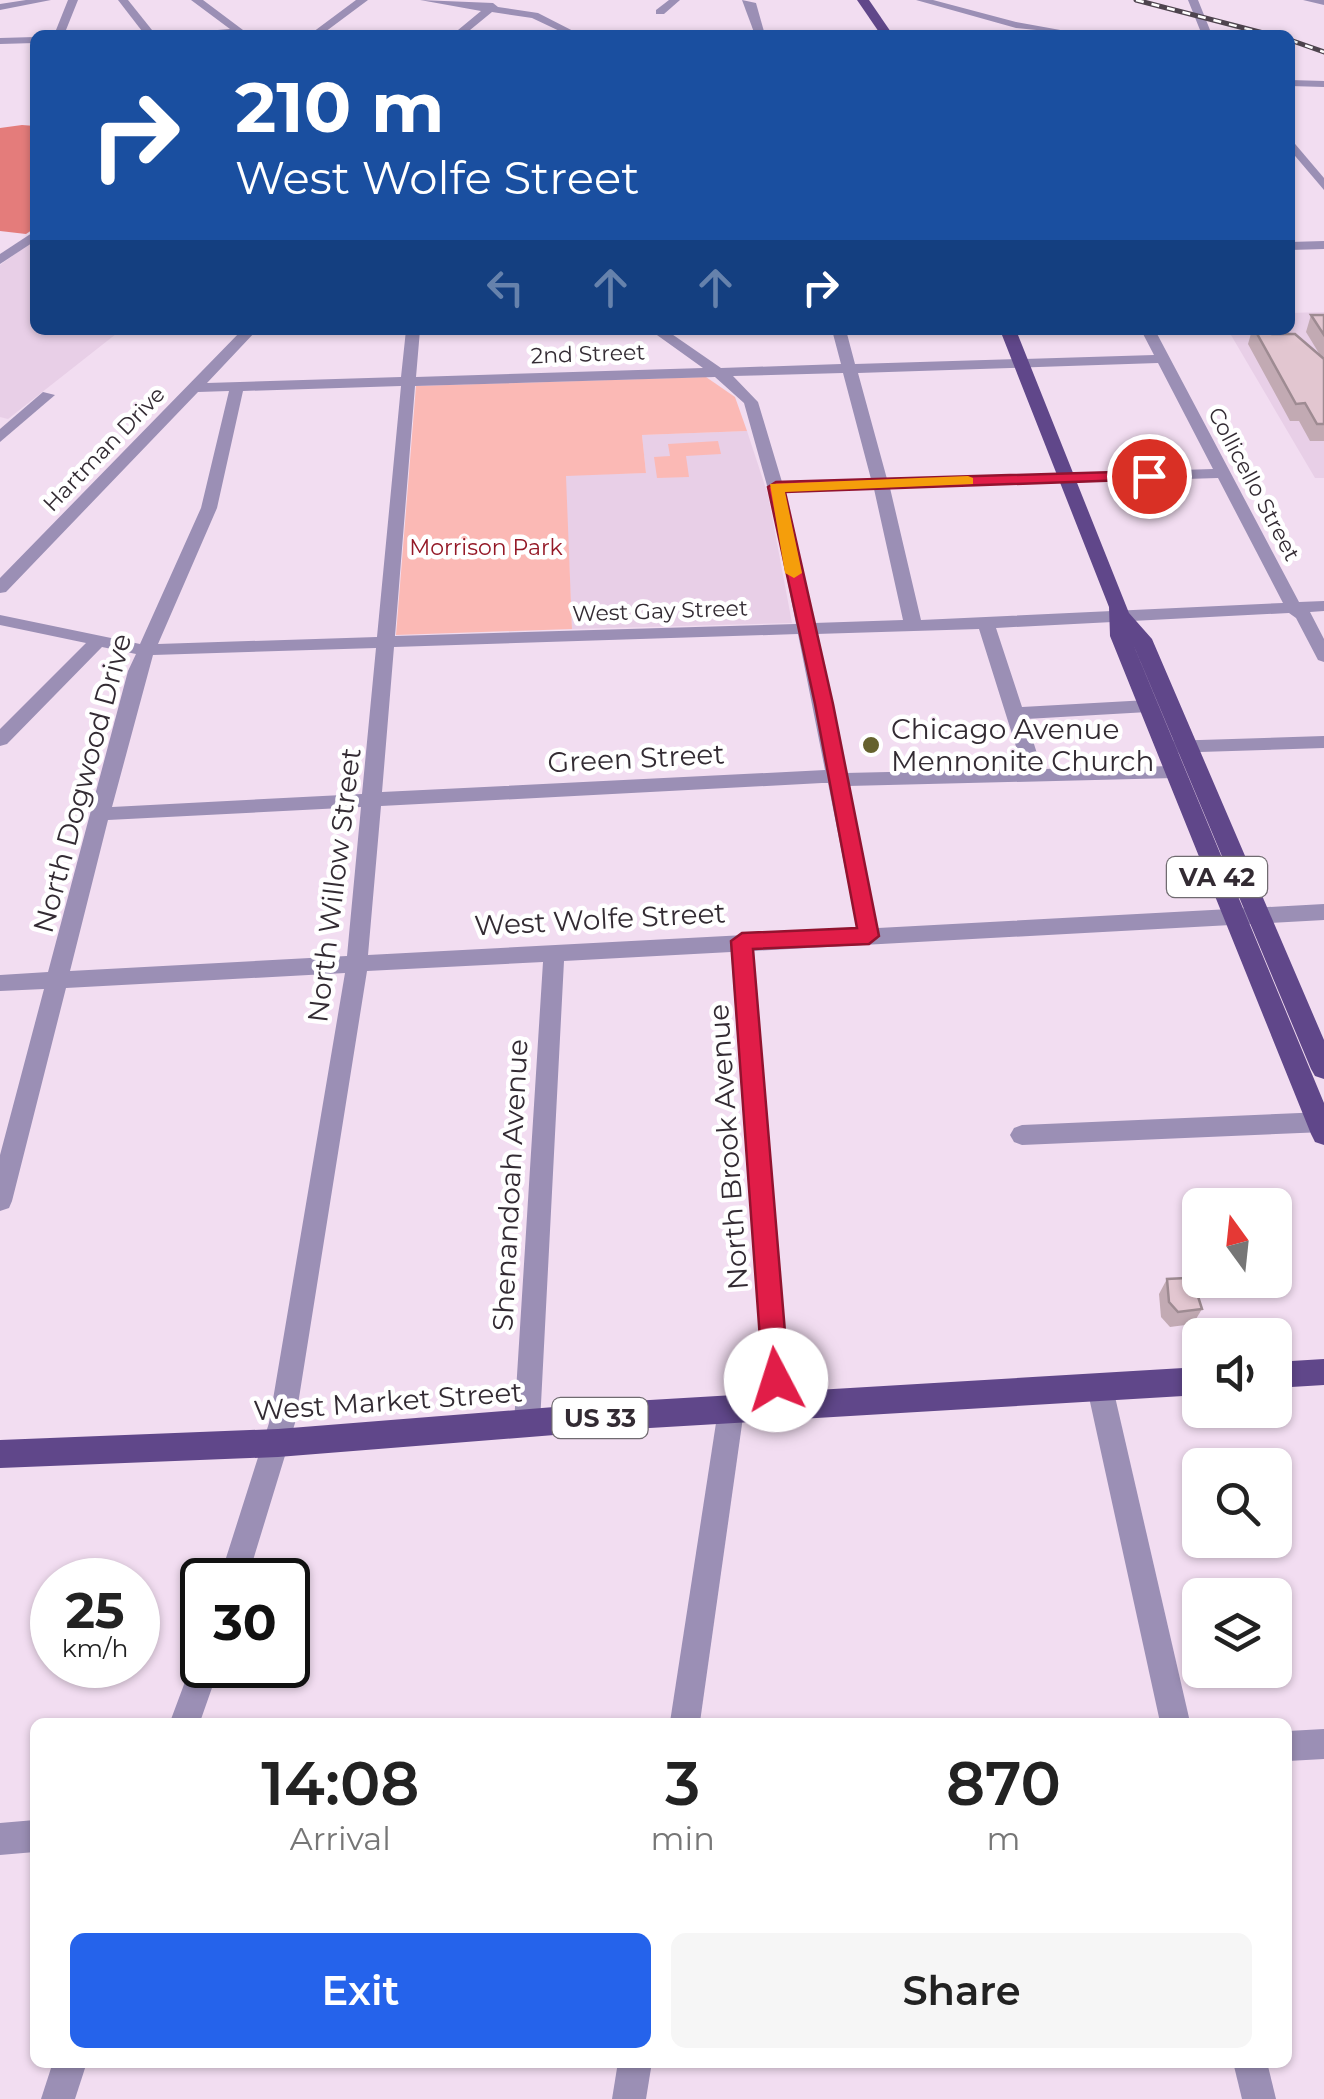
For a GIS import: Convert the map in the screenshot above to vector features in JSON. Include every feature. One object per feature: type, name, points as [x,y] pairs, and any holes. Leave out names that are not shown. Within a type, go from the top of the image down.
[{"type":"main road","points":[[863,0],[884,30]]},
{"type":"main road","name":"VA 42","points":[[1010,335],[1122,617],[1142,639],[1176,747],[1174,772],[1322,1126]]},
{"type":"main road","name":"VA 42","points":[[1122,617],[1120,636],[1148,706],[1176,747],[1259,916],[1324,1069]]},
{"type":"main road","points":[[1292,1374],[1324,1372]]},
{"type":"main road","name":"West Market Street","points":[[0,1454],[278,1443],[527,1422],[1182,1381]]},
{"type":"street","points":[[0,7],[46,0]]},
{"type":"street","points":[[61,30],[73,0]]},
{"type":"street","points":[[124,0],[148,30]]},
{"type":"street","points":[[196,0],[237,30]]},
{"type":"street","points":[[321,30],[363,0]]},
{"type":"street","points":[[426,0],[540,17],[566,30]]},
{"type":"street","points":[[463,30],[500,0]]},
{"type":"street","points":[[660,12],[674,0]]},
{"type":"street","points":[[746,0],[751,3],[759,30]]},
{"type":"street","points":[[921,0],[1052,30]]},
{"type":"street","points":[[1193,0],[1205,30]]},
{"type":"street","points":[[1308,0],[1324,2]]},
{"type":"street","points":[[0,41],[30,40]]},
{"type":"street","points":[[1295,83],[1324,84]]},
{"type":"street","points":[[1295,148],[1324,185]]},
{"type":"street","points":[[0,260],[30,239]]},
{"type":"street","points":[[1295,246],[1324,246]]},
{"type":"street","name":"North Willow Street","points":[[240,1558],[278,1443],[356,964],[374,800],[413,335]]},
{"type":"street","points":[[664,335],[749,399],[776,487],[869,936]]},
{"type":"street","points":[[684,349],[685,335]]},
{"type":"street","points":[[840,335],[913,626]]},
{"type":"street","name":"Collicello Street","points":[[1151,335],[1294,608],[1303,615],[1324,656]]},
{"type":"street","name":"Hartman Drive","points":[[0,588],[245,336]]},
{"type":"street","name":"2nd Street","points":[[196,388],[1163,358]]},
{"type":"street","name":"North Dogwood Drive","points":[[0,1200],[144,650],[208,508],[236,387]]},
{"type":"street","points":[[0,437],[48,395]]},
{"type":"street","points":[[776,487],[1224,473]]},
{"type":"street","name":"West Gay Street","points":[[0,620],[144,650],[913,626],[1324,606]]},
{"type":"street","points":[[986,623],[1034,773]]},
{"type":"street","points":[[0,740],[98,641]]},
{"type":"street","points":[[1016,712],[1148,706]]},
{"type":"street","points":[[1176,747],[1324,742]]},
{"type":"street","name":"Green Street","points":[[101,814],[822,776],[1174,772]]},
{"type":"street","name":"West Wolfe Street","points":[[0,983],[1324,912]]},
{"type":"street","name":"North Brook Avenue","points":[[742,941],[778,1408]]},
{"type":"street","name":"Shenandoah Avenue","points":[[527,1422],[554,952]]},
{"type":"street","points":[[1022,1135],[1322,1126]]},
{"type":"street","points":[[1100,1388],[1173,1718]]},
{"type":"street","points":[[686,1718],[732,1410]]},
{"type":"street","points":[[187,1718],[197,1688]]},
{"type":"street","points":[[1292,1746],[1324,1744]]},
{"type":"street","points":[[0,1839],[30,1836]]},
{"type":"street","points":[[58,2099],[68,2068]]},
{"type":"street","points":[[630,2099],[634,2068]]},
{"type":"street","points":[[1251,2068],[1259,2099]]},
{"type":"shaded area","points":[[30,126],[30,231],[26,234],[0,231],[0,128]]},
{"type":"shaded area","points":[[30,243],[30,335],[115,335],[8,419],[0,417],[0,265]]},
{"type":"shaded area","points":[[1324,312],[1324,478],[1315,478],[1231,335],[1295,335],[1295,313]]},
{"type":"shaded area","points":[[747,431],[768,495],[792,623],[572,629],[565,475],[646,473],[642,435]]},
{"type":"green space","name":"Morrison Park","points":[[706,377],[735,397],[747,431],[642,435],[646,473],[566,476],[572,629],[396,635],[416,386]]},
{"type":"green space","points":[[718,441],[721,454],[686,456],[689,477],[657,478],[654,457],[670,456],[668,444]]},
{"type":"building","points":[[1311,315],[1324,315],[1324,335]]},
{"type":"building","points":[[1295,334],[1324,359],[1324,424],[1317,424],[1305,403],[1296,404],[1258,335]]},
{"type":"building","points":[[1182,1278],[1182,1298],[1198,1298],[1202,1309],[1178,1312],[1169,1302],[1167,1279]]},
{"type":"railway","points":[[1136,0],[1252,30]]},
{"type":"railway","points":[[1295,42],[1324,52]]},
{"type":"slow traffic","points":[[794,573],[776,487],[968,481]]},
{"type":"place","name":"Chicago Avenue Mennonite Church","points":[[871,745]]},
{"type":"route","points":[[776,1380],[742,941],[869,936],[776,487],[1149,476]]}]
